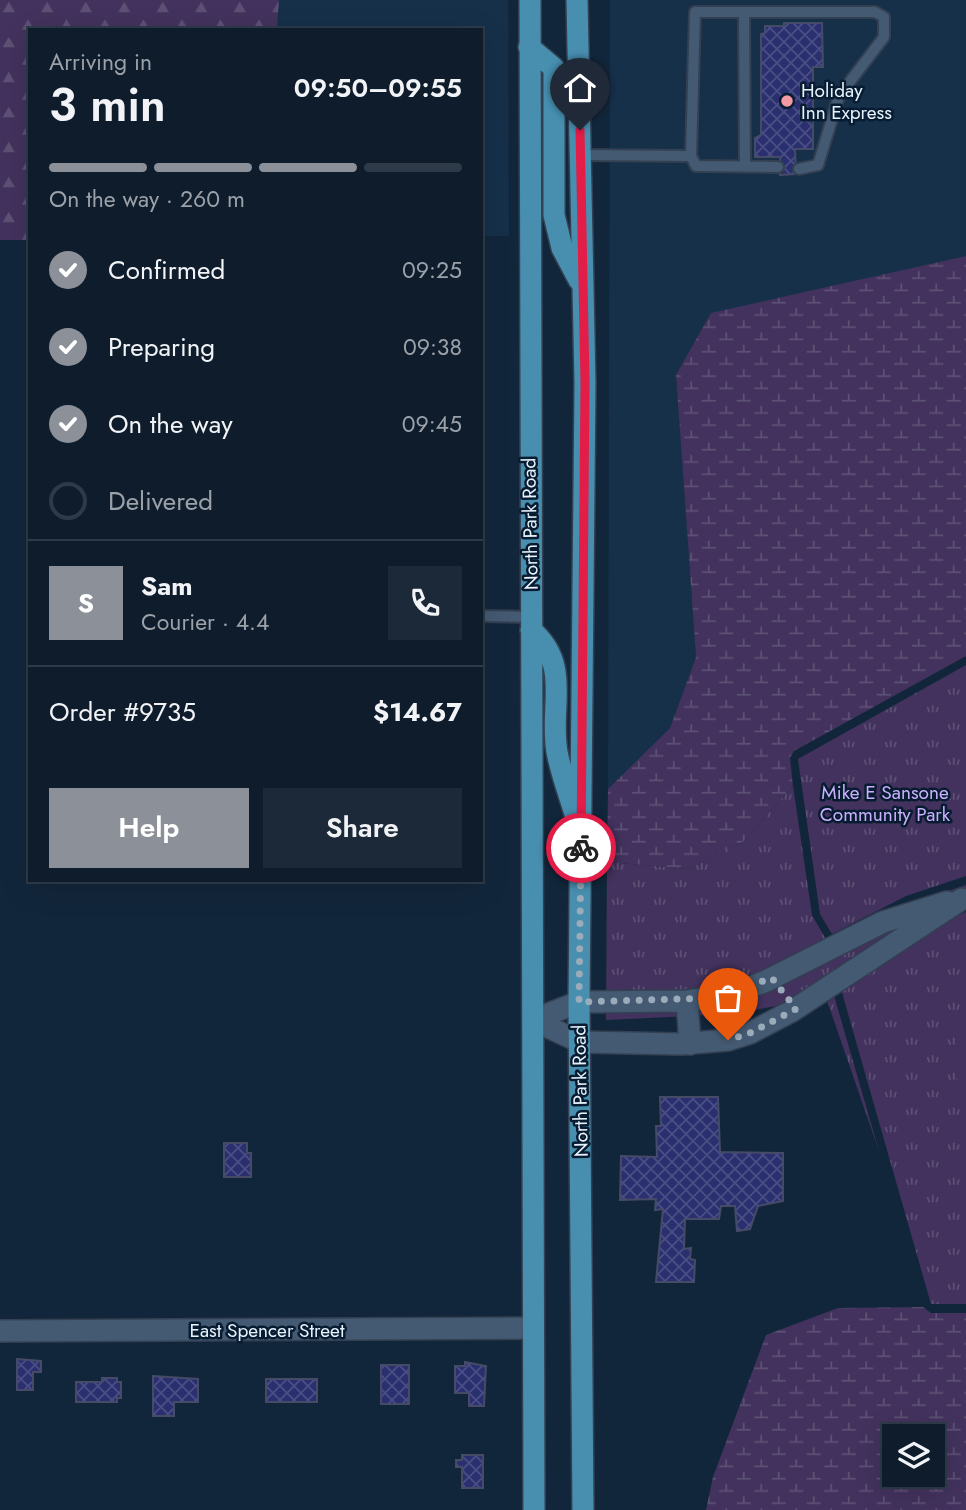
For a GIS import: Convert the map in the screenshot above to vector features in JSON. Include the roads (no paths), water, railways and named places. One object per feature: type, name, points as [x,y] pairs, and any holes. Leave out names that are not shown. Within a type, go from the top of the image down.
[{"type":"main road","name":"North Park Road","points":[[530,0],[534,1510]]},
{"type":"main road","name":"North Park Road","points":[[577,0],[585,396],[579,1002],[583,1510]]},
{"type":"main road","points":[[529,47],[554,68],[554,215],[562,248],[581,284]]},
{"type":"main road","points":[[531,624],[545,642],[556,670],[557,750],[581,836]]},
{"type":"street","points":[[533,1020],[579,1002],[687,1001],[736,993],[772,978],[883,922],[964,898]]},
{"type":"street","points":[[533,1020],[580,1042],[690,1044],[728,1040],[750,1033],[796,1009],[964,898]]},
{"type":"street","points":[[772,978],[796,1009]]},
{"type":"street","points":[[687,1001],[690,1044]]},
{"type":"street","name":"East Spencer Street","points":[[0,1331],[533,1328]]},
{"type":"lane","points":[[778,167],[696,166],[691,156],[695,12],[875,12],[884,17],[884,37],[839,96],[818,165],[800,169]]},
{"type":"lane","points":[[744,13],[745,167]]},
{"type":"lane","points":[[580,155],[691,156]]},
{"type":"lane","points":[[483,616],[531,624]]},
{"type":"place","name":"Holiday Inn Express","points":[[787,101]]},
{"type":"park label","name":"Mike E Sansone Community Park","points":[[885,803]]}]
